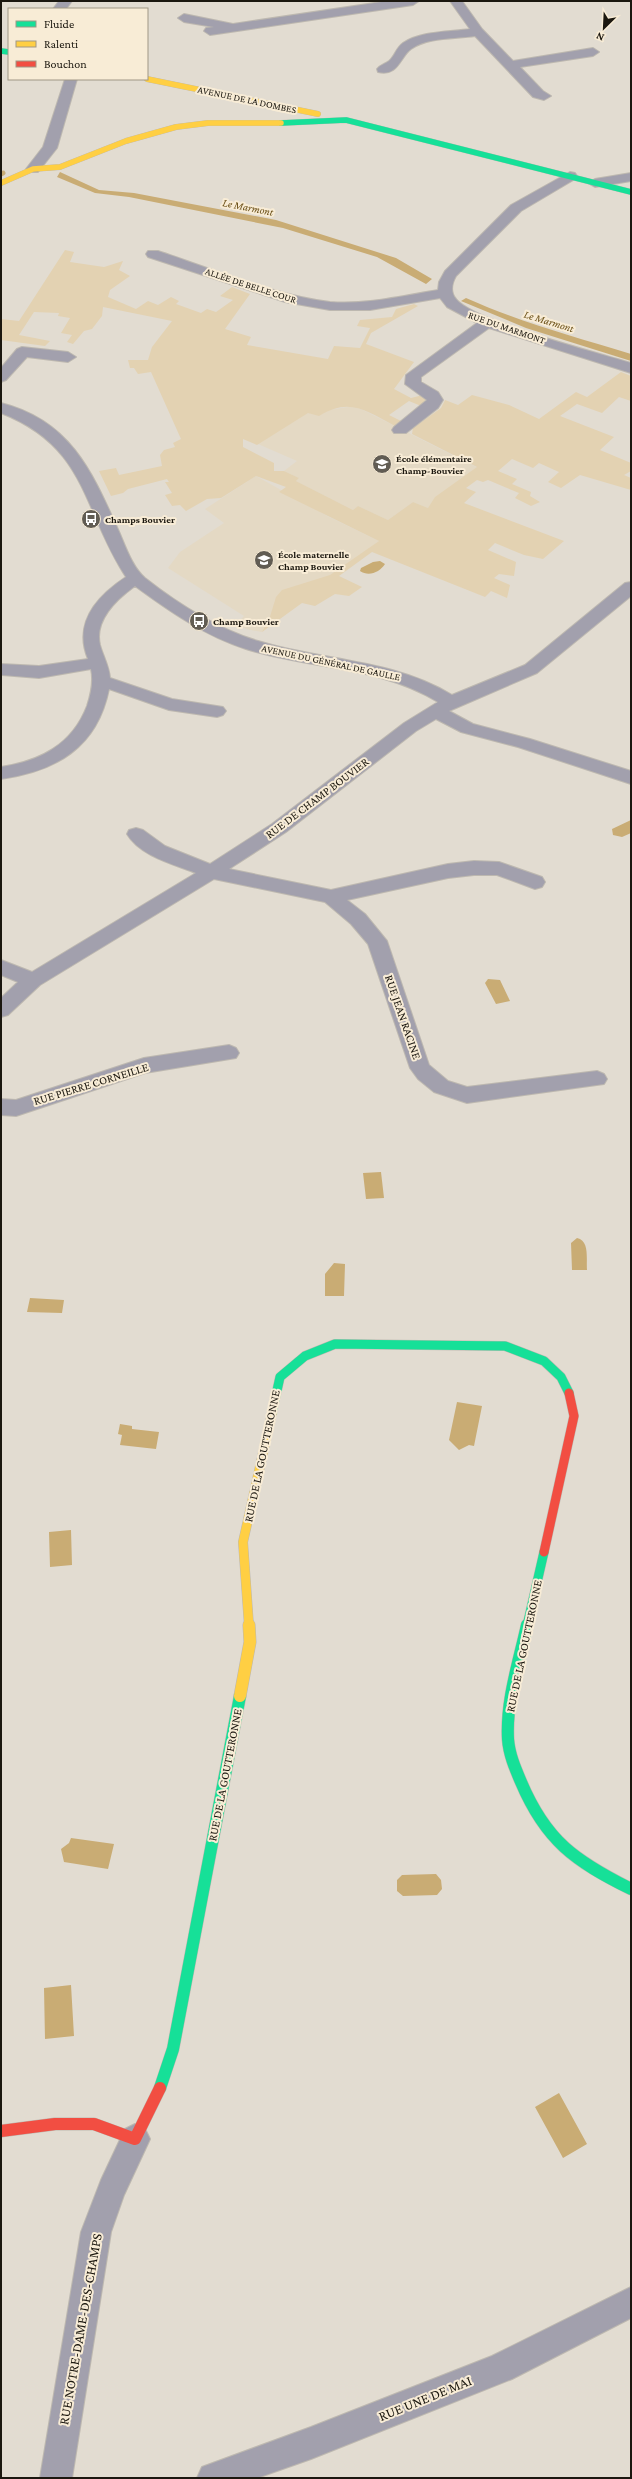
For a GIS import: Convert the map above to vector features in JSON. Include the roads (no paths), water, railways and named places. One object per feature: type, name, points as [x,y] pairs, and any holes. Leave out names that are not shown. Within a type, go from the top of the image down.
[{"type":"street","points":[[210,31],[413,1]]},
{"type":"street","points":[[456,1],[478,32],[538,94],[544,96]]},
{"type":"street","points":[[184,18],[217,22],[236,28]]},
{"type":"street","points":[[383,69],[394,65],[406,47],[422,41],[478,32]]},
{"type":"street","points":[[511,65],[593,52]]},
{"type":"street","name":"AVENUE DE LA DOMBES","points":[[148,79],[346,120]]},
{"type":"street","points":[[33,169],[50,148],[71,80]]},
{"type":"street","points":[[1,183],[33,169],[60,167],[126,141],[176,127],[208,123],[260,124],[346,120],[631,192]]},
{"type":"street","points":[[260,124],[295,132]]},
{"type":"street","points":[[352,132],[364,124]]},
{"type":"street","points":[[445,293],[445,283],[450,274],[516,208],[570,176]]},
{"type":"street","points":[[595,183],[631,177]]},
{"type":"street","name":"ALLÉE DE BELLE COUR","points":[[153,254],[290,299],[330,306],[370,306],[445,293]]},
{"type":"street","name":"RUE DU MARMONT","points":[[445,293],[453,305],[488,322],[631,368]]},
{"type":"street","points":[[400,430],[433,405],[435,400],[433,395],[413,384],[414,375],[488,322]]},
{"type":"street","points":[[1,377],[16,362],[22,352],[68,356]]},
{"type":"street","name":"AVENUE DU GÉNÉRAL DE GAULLE","points":[[1,408],[37,425],[68,450],[82,470],[119,551],[136,578],[179,609],[199,621],[257,646],[405,678],[431,689],[444,706],[448,720],[462,728],[522,743],[631,778]]},
{"type":"street","points":[[1,773],[28,770],[57,757],[75,743],[87,726],[95,709],[101,683],[101,674],[96,663],[91,632],[95,619],[116,590],[136,578]]},
{"type":"street","name":"RUE DE CHAMP BOUVIER","points":[[1,1010],[33,980],[211,872],[279,828],[410,727],[444,706],[516,677],[531,669],[631,587]]},
{"type":"street","points":[[2,666],[39,672],[96,663]]},
{"type":"street","points":[[101,683],[114,684],[169,704],[217,711]]},
{"type":"street","name":"RUE JEAN RACINE","points":[[136,834],[158,851],[211,872],[331,897],[448,871],[474,868],[499,869],[535,882]]},
{"type":"street","name":"RUE JEAN RACINE","points":[[331,897],[358,919],[377,942],[420,1068],[430,1081],[447,1091],[467,1095],[597,1079]]},
{"type":"street","points":[[1,967],[33,980]]},
{"type":"street","name":"RUE PIERRE CORNEILLE","points":[[1,1107],[16,1108],[144,1066],[229,1053]]},
{"type":"street","name":"RUE DE LA GOUTTERONNE","points":[[135,2139],[157,2098],[173,2049],[234,1732],[250,1642],[250,1612],[242,1563],[243,1542],[274,1396],[280,1377],[295,1362],[313,1350],[335,1344],[505,1346],[529,1353],[550,1364],[563,1380],[572,1397],[574,1416],[510,1701],[508,1743],[520,1784],[548,1830],[571,1856],[606,1879],[631,1889]]},
{"type":"street","points":[[1,2131],[55,2124],[94,2124],[135,2139]]},
{"type":"street","name":"RUE NOTRE-DAME-DES-CHAMPS","points":[[56,2478],[86,2283],[96,2232],[111,2190],[135,2139]]},
{"type":"street","name":"RUE UNE DE MAI","points":[[213,2478],[311,2443],[500,2368],[631,2302]]},
{"type":"place","name":"École élémentaire Champ-Bouvier","points":[[382,464]]},
{"type":"place","name":"Champs Bouvier","points":[[91,519]]},
{"type":"place","name":"École maternelle Champ Bouvier","points":[[264,560]]},
{"type":"place","name":"Champ Bouvier","points":[[199,621]]},
{"type":"water label","name":"Le Marmont","points":[[248,207]]},
{"type":"water label","name":"Le Marmont","points":[[549,321]]}]
